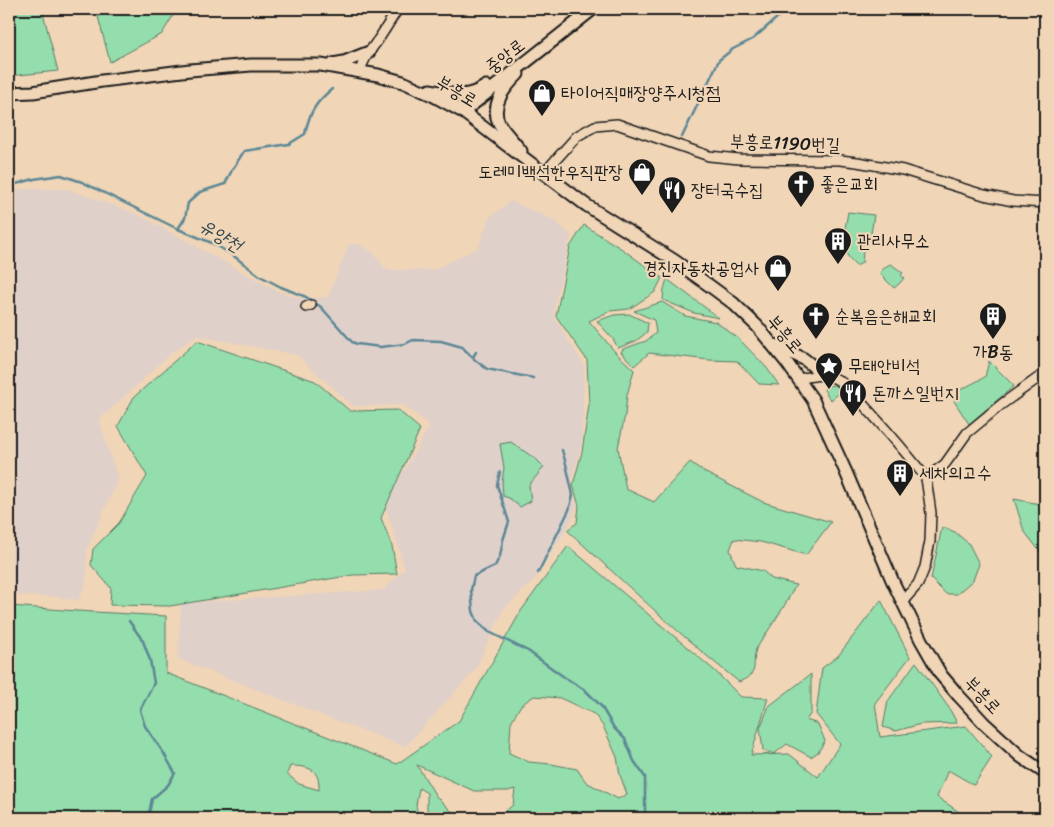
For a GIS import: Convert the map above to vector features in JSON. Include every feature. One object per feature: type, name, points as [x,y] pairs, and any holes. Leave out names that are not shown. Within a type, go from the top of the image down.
[{"type":"main road","name":"중앙로","points":[[463,112],[592,9]]},
{"type":"main road","points":[[532,164],[500,125],[496,108],[501,94],[511,81],[550,42]]},
{"type":"main road","points":[[321,65],[344,62],[369,52]]},
{"type":"main road","name":"부흥로","points":[[9,94],[225,67],[321,65],[378,75],[403,82],[432,94],[463,112],[586,205],[675,261],[710,286],[757,326],[800,379],[813,400],[846,470],[902,601],[941,675],[984,723],[1020,756],[1045,773]]},
{"type":"main road","points":[[416,88],[462,96],[478,91],[514,71]]},
{"type":"main road","points":[[770,343],[804,360],[824,375]]},
{"type":"street","points":[[360,72],[369,52],[398,9]]},
{"type":"street","name":"부흥로1190번길","points":[[545,174],[578,136],[595,126],[617,124],[709,156],[739,159],[840,160],[857,162],[903,170],[984,195],[1014,201],[1045,203]]},
{"type":"street","points":[[926,478],[945,464],[967,433],[1002,404],[1045,373]]},
{"type":"street","points":[[824,375],[836,378],[851,392],[902,448],[926,478],[930,513],[930,541],[925,567],[918,584],[902,601]]},
{"type":"street","name":"부흥로","points":[[800,379],[824,375]]},
{"type":"shaded area","points":[[9,189],[67,189],[137,214],[277,291],[302,299],[328,297],[349,244],[359,244],[372,252],[387,270],[433,270],[478,248],[490,217],[511,201],[555,221],[571,235],[554,309],[555,319],[584,365],[582,443],[571,484],[577,506],[572,520],[535,579],[503,610],[475,670],[405,747],[178,659],[181,603],[383,590],[405,569],[385,503],[430,426],[404,405],[353,406],[297,355],[197,336],[171,353],[99,420],[118,479],[87,549],[86,584],[78,601],[59,597],[9,595]]},
{"type":"green space","points":[[9,9],[42,9],[58,71],[9,76]]},
{"type":"green space","points":[[96,9],[177,9],[162,34],[110,62]]},
{"type":"green space","points":[[848,212],[874,215],[871,234],[863,251],[862,263],[856,266],[850,260],[842,245]]},
{"type":"green space","points":[[584,225],[622,249],[662,278],[655,292],[629,309],[610,311],[589,321],[616,353],[634,370],[627,395],[618,448],[626,489],[654,502],[690,462],[706,473],[763,502],[831,522],[806,555],[761,542],[734,539],[730,550],[736,565],[763,571],[772,579],[796,585],[756,649],[753,672],[739,682],[673,627],[567,530],[577,523],[579,506],[573,485],[582,452],[589,405],[587,360],[556,316],[570,247]]},
{"type":"green space","points":[[891,264],[903,273],[901,275],[904,278],[894,288],[879,273]]},
{"type":"green space","points":[[667,279],[719,318],[694,313],[663,300]]},
{"type":"green space","points":[[662,302],[685,316],[716,322],[739,339],[766,367],[779,385],[759,384],[737,361],[709,360],[649,353],[634,366],[621,352],[623,349],[646,341],[656,333],[654,320],[634,311]]},
{"type":"green space","points":[[629,314],[648,323],[647,332],[636,341],[618,348],[613,339],[597,321],[614,315]]},
{"type":"green space","points":[[197,341],[315,381],[350,411],[398,410],[420,429],[381,518],[392,546],[397,574],[353,575],[170,606],[110,605],[111,588],[91,565],[93,549],[119,523],[147,476],[118,426],[134,397]]},
{"type":"green space","points":[[989,361],[1014,386],[969,424],[954,401],[960,390],[985,377]]},
{"type":"green space","points":[[835,385],[843,390],[831,400],[824,389]]},
{"type":"green space","points":[[511,442],[544,467],[529,485],[531,501],[520,507],[509,498],[503,496],[504,468],[500,444]]},
{"type":"green space","points":[[1014,499],[1045,505],[1045,558],[1024,531]]},
{"type":"green space","points":[[942,527],[955,532],[969,544],[979,564],[973,580],[957,594],[946,594],[931,579]]},
{"type":"green space","points":[[568,546],[715,671],[741,697],[768,698],[751,755],[789,754],[818,777],[840,744],[816,714],[822,668],[838,656],[881,600],[910,657],[875,703],[880,737],[966,726],[992,757],[974,785],[948,770],[937,797],[968,818],[429,818],[427,793],[419,788],[416,806],[419,818],[9,818],[10,606],[166,616],[166,673],[397,764],[459,721],[521,611]],"holes":[[[534,696],[560,698],[594,714],[603,726],[617,757],[620,775],[627,794],[618,799],[586,782],[577,769],[529,762],[509,753],[511,722],[521,705]],[[417,765],[474,791],[508,791],[515,789],[513,805],[503,813],[469,814],[451,811],[436,796]],[[290,766],[308,768],[318,777],[319,790],[299,784],[287,774]]]},
{"type":"green space","points":[[916,662],[949,708],[957,723],[921,724],[896,731],[883,727],[888,701]]},
{"type":"green space","points":[[811,674],[811,713],[806,720],[818,724],[825,741],[818,752],[811,757],[787,744],[774,754],[763,750],[760,728],[769,706]]},
{"type":"waterway","points":[[682,137],[719,60],[733,49],[753,39],[787,9]]},
{"type":"waterway","points":[[178,229],[185,218],[188,203],[200,192],[225,184],[244,151],[289,144],[305,134],[314,109],[332,89]]},
{"type":"waterway","name":"유양천","points":[[9,186],[34,179],[61,175],[82,182],[178,229],[212,243],[231,254],[260,276],[306,297],[321,307],[352,342],[381,347],[405,344],[413,340],[441,341],[462,347],[487,369],[533,378]]},
{"type":"waterway","points":[[473,357],[476,352]]},
{"type":"waterway","points":[[538,573],[569,510],[573,495],[562,450]]},
{"type":"waterway","points":[[500,472],[497,485],[509,522],[500,556],[495,566],[474,576],[471,590],[473,611],[477,621],[489,632],[528,651],[585,690],[601,706],[614,728],[625,739],[634,761],[645,777],[645,813],[648,818]]},
{"type":"waterway","points":[[129,621],[143,641],[150,660],[154,683],[140,710],[145,726],[175,773],[168,785],[152,799],[148,818]]},
{"type":"place","name":"타이어직매장양주시청점","points":[[542,117]]},
{"type":"place","name":"도레미백석한우직판장","points":[[642,196]]},
{"type":"place","name":"좋은교회","points":[[801,208]]},
{"type":"place","name":"장터국수집","points":[[672,214]]},
{"type":"place","name":"관리사무소","points":[[838,265]]},
{"type":"place","name":"경진자동차공업사","points":[[778,292]]},
{"type":"place","name":"순복음은해교회","points":[[816,340]]},
{"type":"place","name":"가B동","points":[[993,340]]},
{"type":"place","name":"무태안비석","points":[[829,390]]},
{"type":"place","name":"돈까스일번지","points":[[853,417]]},
{"type":"place","name":"세차의고수","points":[[900,497]]}]
